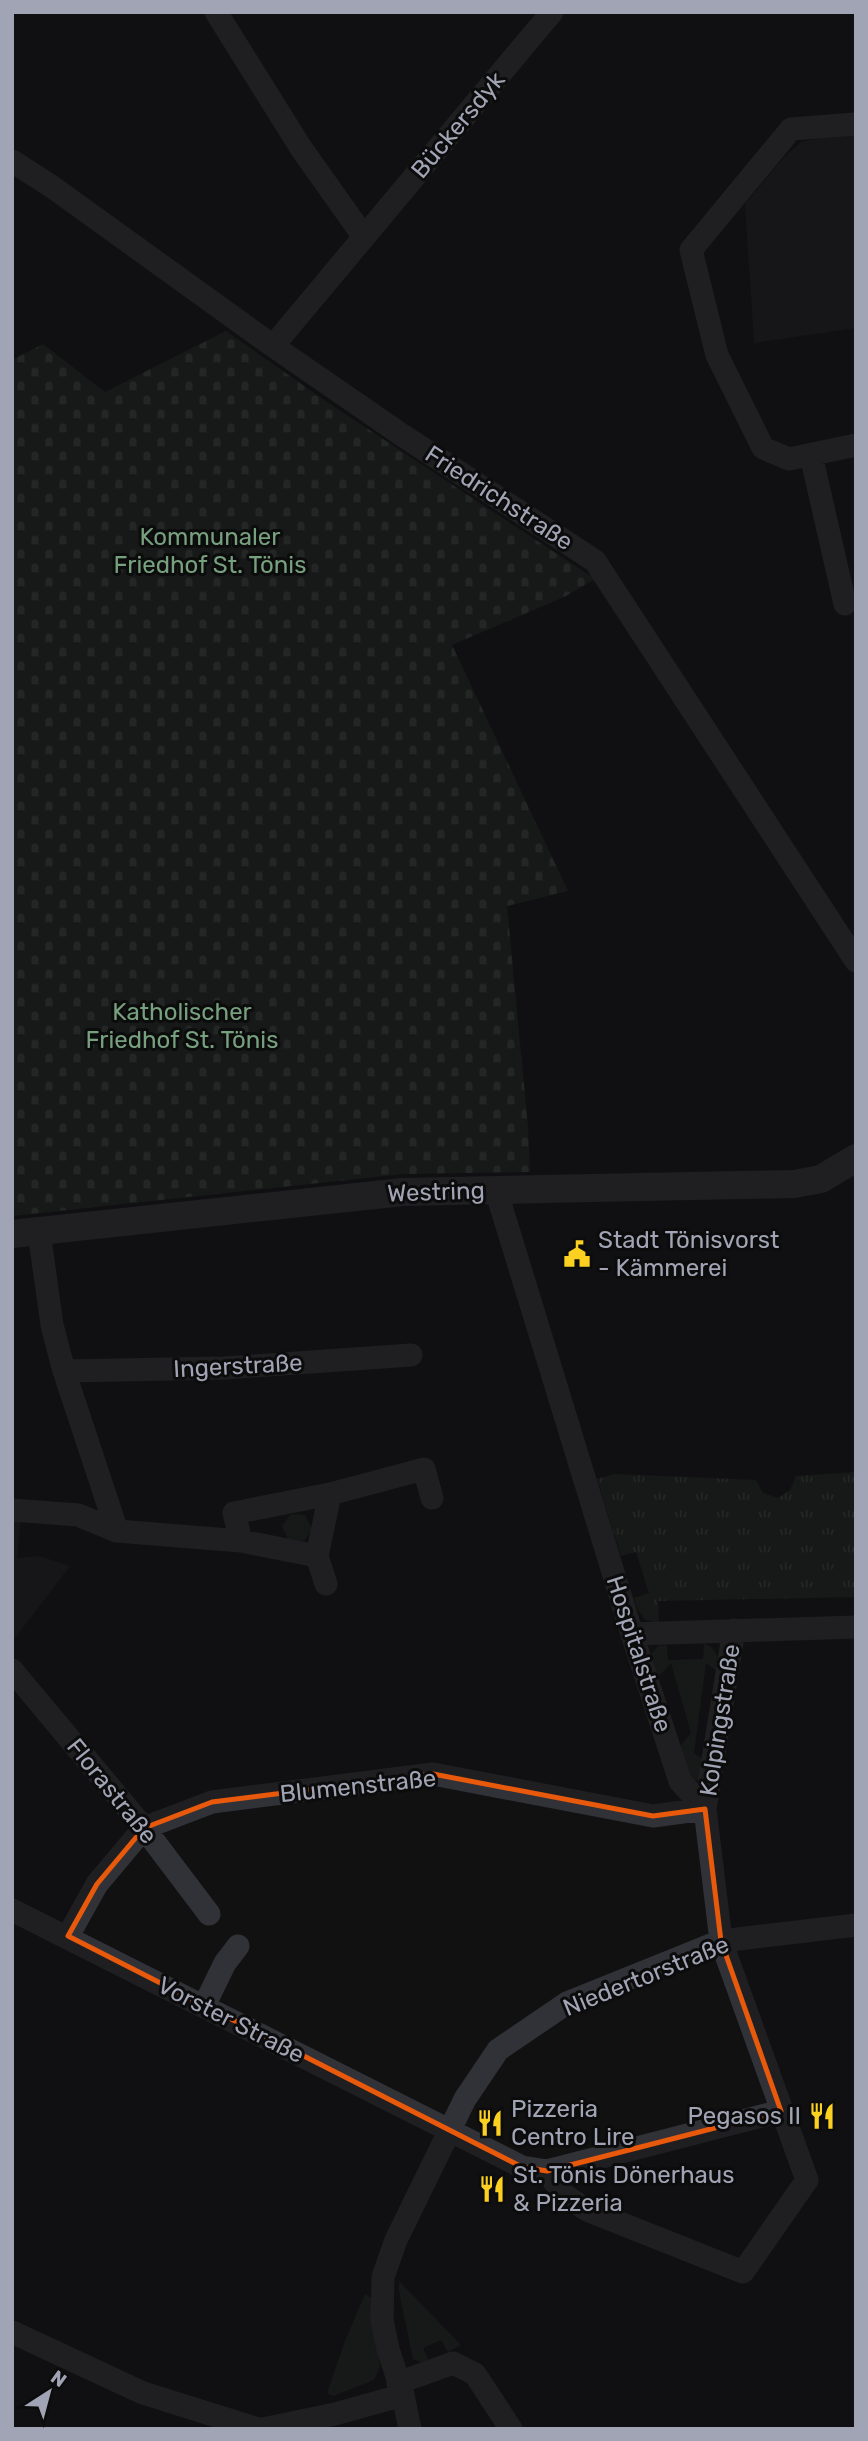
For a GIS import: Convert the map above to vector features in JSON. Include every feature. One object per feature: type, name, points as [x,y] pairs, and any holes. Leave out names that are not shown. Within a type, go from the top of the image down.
[{"type":"street","points":[[216,12],[301,148],[364,237]]},
{"type":"street","name":"Bückersdyk","points":[[273,346],[552,12]]},
{"type":"street","points":[[856,124],[791,129],[691,250],[717,355],[764,448],[789,459],[856,445]]},
{"type":"street","name":"Friedrichstraße","points":[[12,161],[402,435],[595,561],[856,961]]},
{"type":"street","points":[[811,455],[845,604]]},
{"type":"street","name":"Westring","points":[[25,1233],[403,1192],[794,1184],[821,1179],[856,1158]]},
{"type":"street","name":"Hospitalstraße","points":[[496,1191],[680,1781],[705,1809]]},
{"type":"street","points":[[25,1233],[64,1371],[117,1531]]},
{"type":"street","name":"Ingerstraße","points":[[64,1371],[224,1368],[411,1355]]},
{"type":"street","points":[[241,1541],[234,1513],[330,1494],[424,1469],[432,1498]]},
{"type":"street","points":[[326,1584],[317,1556],[330,1494]]},
{"type":"street","points":[[12,1510],[78,1515],[117,1531],[241,1541],[317,1556]]},
{"type":"street","name":"Kolpingstraße","points":[[632,1634],[856,1627]]},
{"type":"street","name":"Kolpingstraße","points":[[705,1809],[734,1630]]},
{"type":"street","name":"Florastraße","points":[[12,1670],[144,1828],[209,1914]]},
{"type":"street","name":"Blumenstraße","points":[[68,1936],[97,1884],[144,1828],[212,1802],[433,1774],[653,1816],[705,1809]]},
{"type":"street","points":[[705,1809],[721,1941],[807,2180],[743,2272],[587,2210],[563,2193],[547,2171],[780,2111]]},
{"type":"street","name":"Vorster Straße","points":[[12,1910],[522,2167],[547,2171]]},
{"type":"street","name":"Niedertorstraße","points":[[411,2429],[382,2320],[383,2277],[396,2240],[465,2099],[498,2050],[567,2003],[721,1941],[856,1925]]},
{"type":"street","points":[[204,2006],[225,1963],[238,1946]]},
{"type":"street","points":[[12,2332],[143,2393],[260,2429],[335,2414],[400,2389],[453,2363],[475,2374],[511,2429]]},
{"type":"highlighted area","points":[[433,1774],[653,1816],[705,1809],[721,1941],[781,2111],[547,2171],[522,2167],[68,1936],[97,1884],[144,1828],[212,1802]]},
{"type":"shaded area","points":[[856,134],[856,328],[754,343],[745,204],[783,158],[801,142],[826,136]]},
{"type":"shaded area","points":[[12,1516],[21,1516],[17,1558],[39,1556],[70,1566],[12,1642]]},
{"type":"green space","points":[[226,331],[324,400],[595,579],[566,596],[452,645],[568,891],[507,906],[530,1172],[403,1174],[12,1216],[12,360],[43,344],[105,392]]},
{"type":"green space","points":[[856,1472],[856,1597],[658,1601],[659,1623],[646,1620],[638,1610],[634,1598],[649,1593],[636,1552],[621,1556],[597,1479],[614,1474],[756,1480],[763,1493],[778,1498],[790,1490],[796,1476]]},
{"type":"green space","points":[[291,1514],[305,1515],[312,1529],[304,1541],[288,1539],[282,1526]]},
{"type":"green space","points":[[704,1644],[715,1652],[722,1675],[706,1663],[694,1753],[709,1764],[702,1778],[693,1781],[677,1750],[691,1733],[671,1663],[657,1678],[651,1654],[658,1646],[667,1645],[668,1660],[703,1659]]},
{"type":"green space","points":[[399,2281],[461,2345],[448,2352],[441,2340],[423,2348],[429,2362],[425,2364],[413,2359]]},
{"type":"green space","points":[[365,2294],[371,2298],[380,2367],[374,2380],[333,2396],[327,2393]]},
{"type":"place","name":"Stadt Tönisvorst - Kämmerei","points":[[577,1254]]},
{"type":"place","name":"Pegasos II","points":[[822,2116]]},
{"type":"place","name":"Pizzeria Centro Lire","points":[[490,2123]]},
{"type":"place","name":"St. Tönis Dönerhaus & Pizzeria","points":[[492,2189]]},
{"type":"park label","name":"Kommunaler Friedhof St. Tönis","points":[[210,551]]},
{"type":"park label","name":"Katholischer Friedhof St. Tönis","points":[[182,1026]]}]
